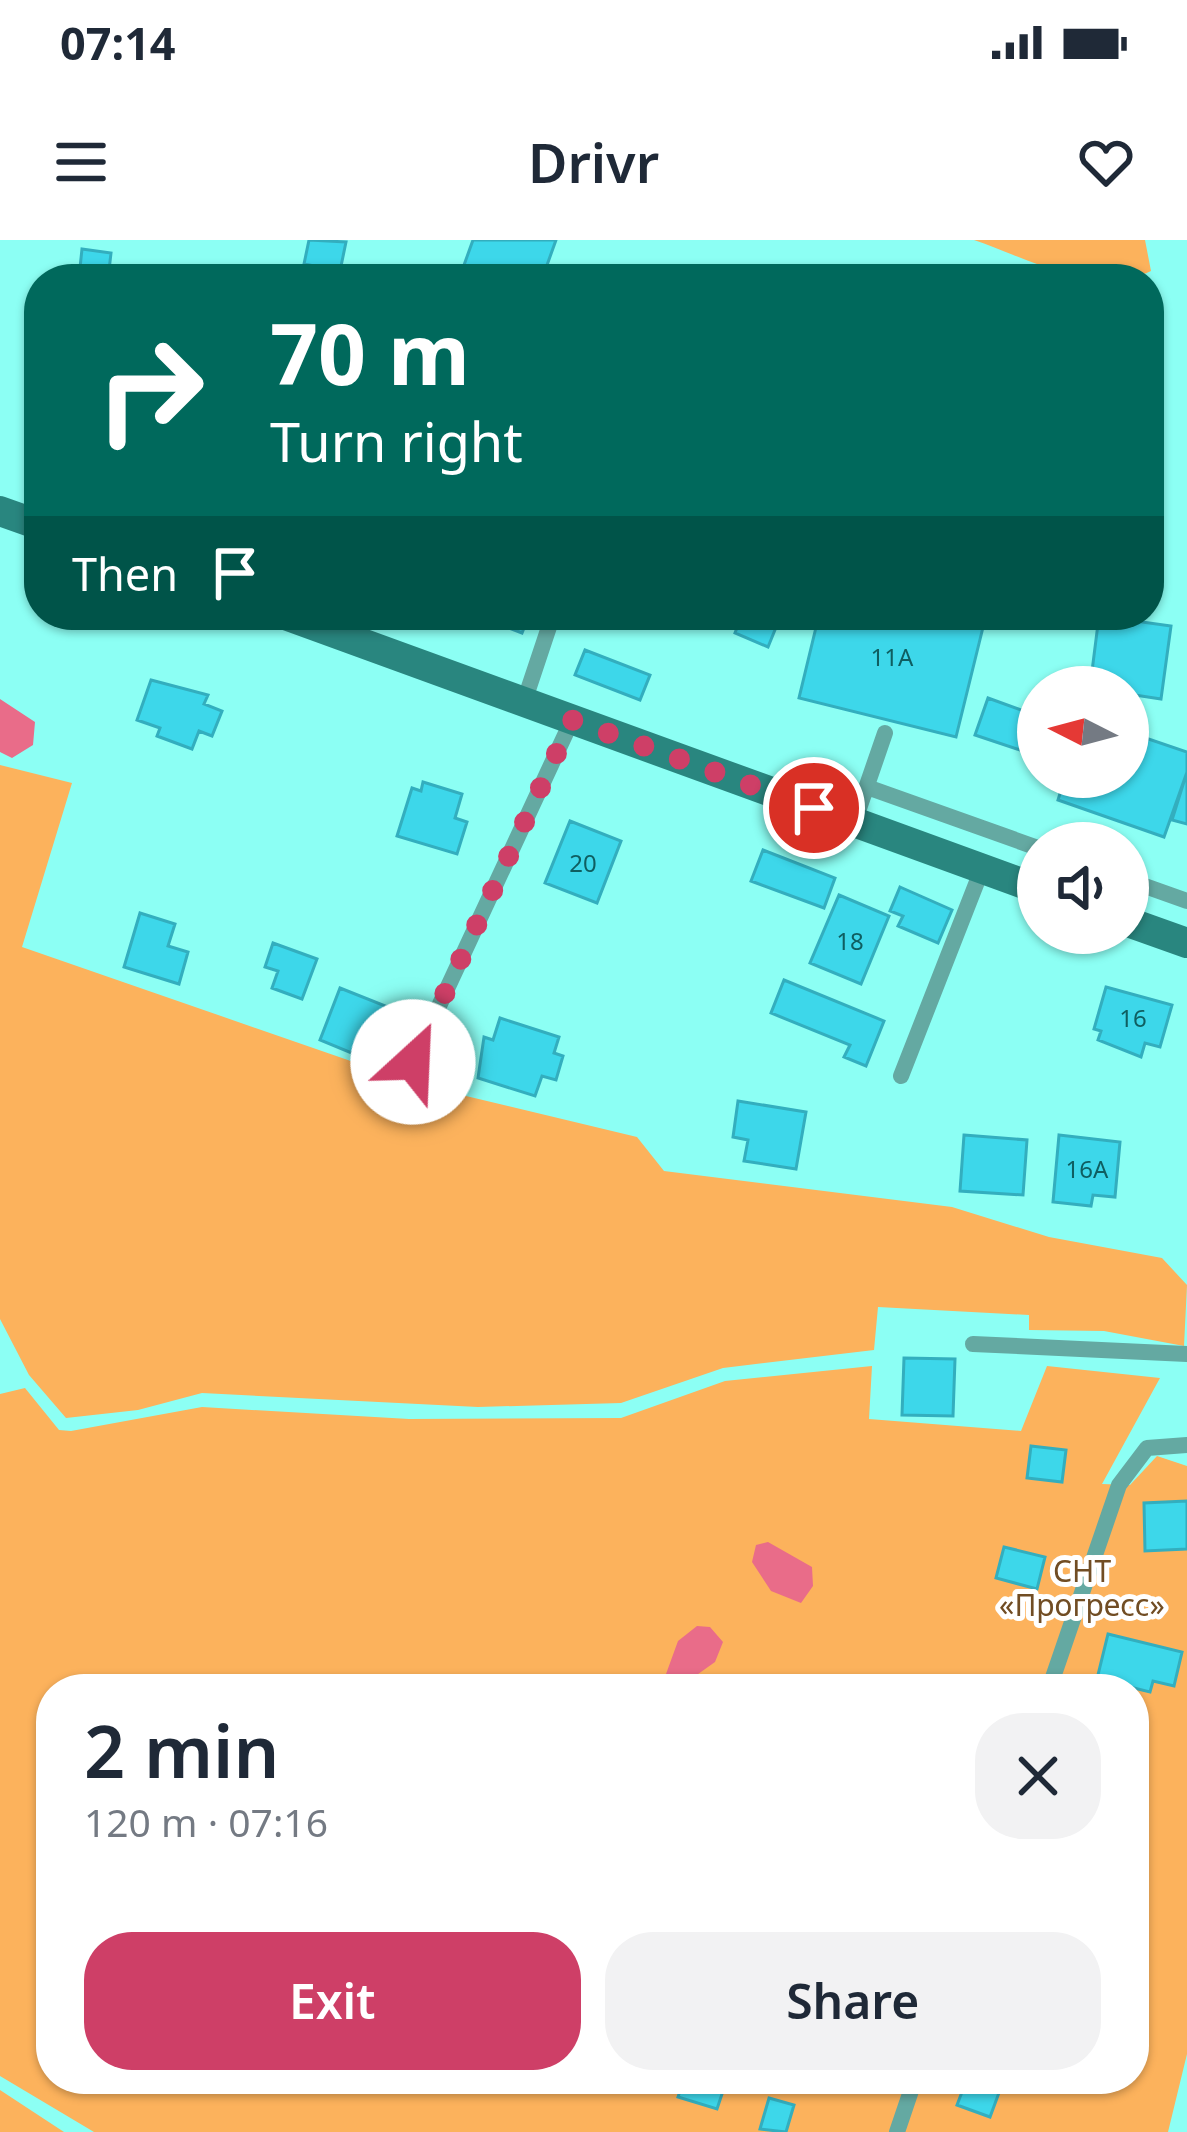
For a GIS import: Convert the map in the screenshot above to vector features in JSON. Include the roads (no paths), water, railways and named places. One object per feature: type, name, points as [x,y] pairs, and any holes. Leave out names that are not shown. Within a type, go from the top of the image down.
[{"type":"main road","points":[[326,630],[1017,882]]},
{"type":"main road","points":[[1149,929],[1187,943]]},
{"type":"lane","points":[[524,702],[548,630]]},
{"type":"lane","points":[[413,1062],[572,720]]},
{"type":"lane","points":[[854,823],[885,733]]},
{"type":"lane","points":[[867,787],[1017,841]]},
{"type":"lane","points":[[901,1076],[982,869]]},
{"type":"lane","points":[[1149,887],[1187,901]]},
{"type":"lane","points":[[973,1344],[1187,1354]]},
{"type":"lane","points":[[1054,1674],[1119,1485],[1147,1448],[1187,1444]]},
{"type":"lane","points":[[897,2132],[910,2094]]},
{"type":"park label","name":"СНТ «Прогресс»","points":[[1082,1587]]}]
